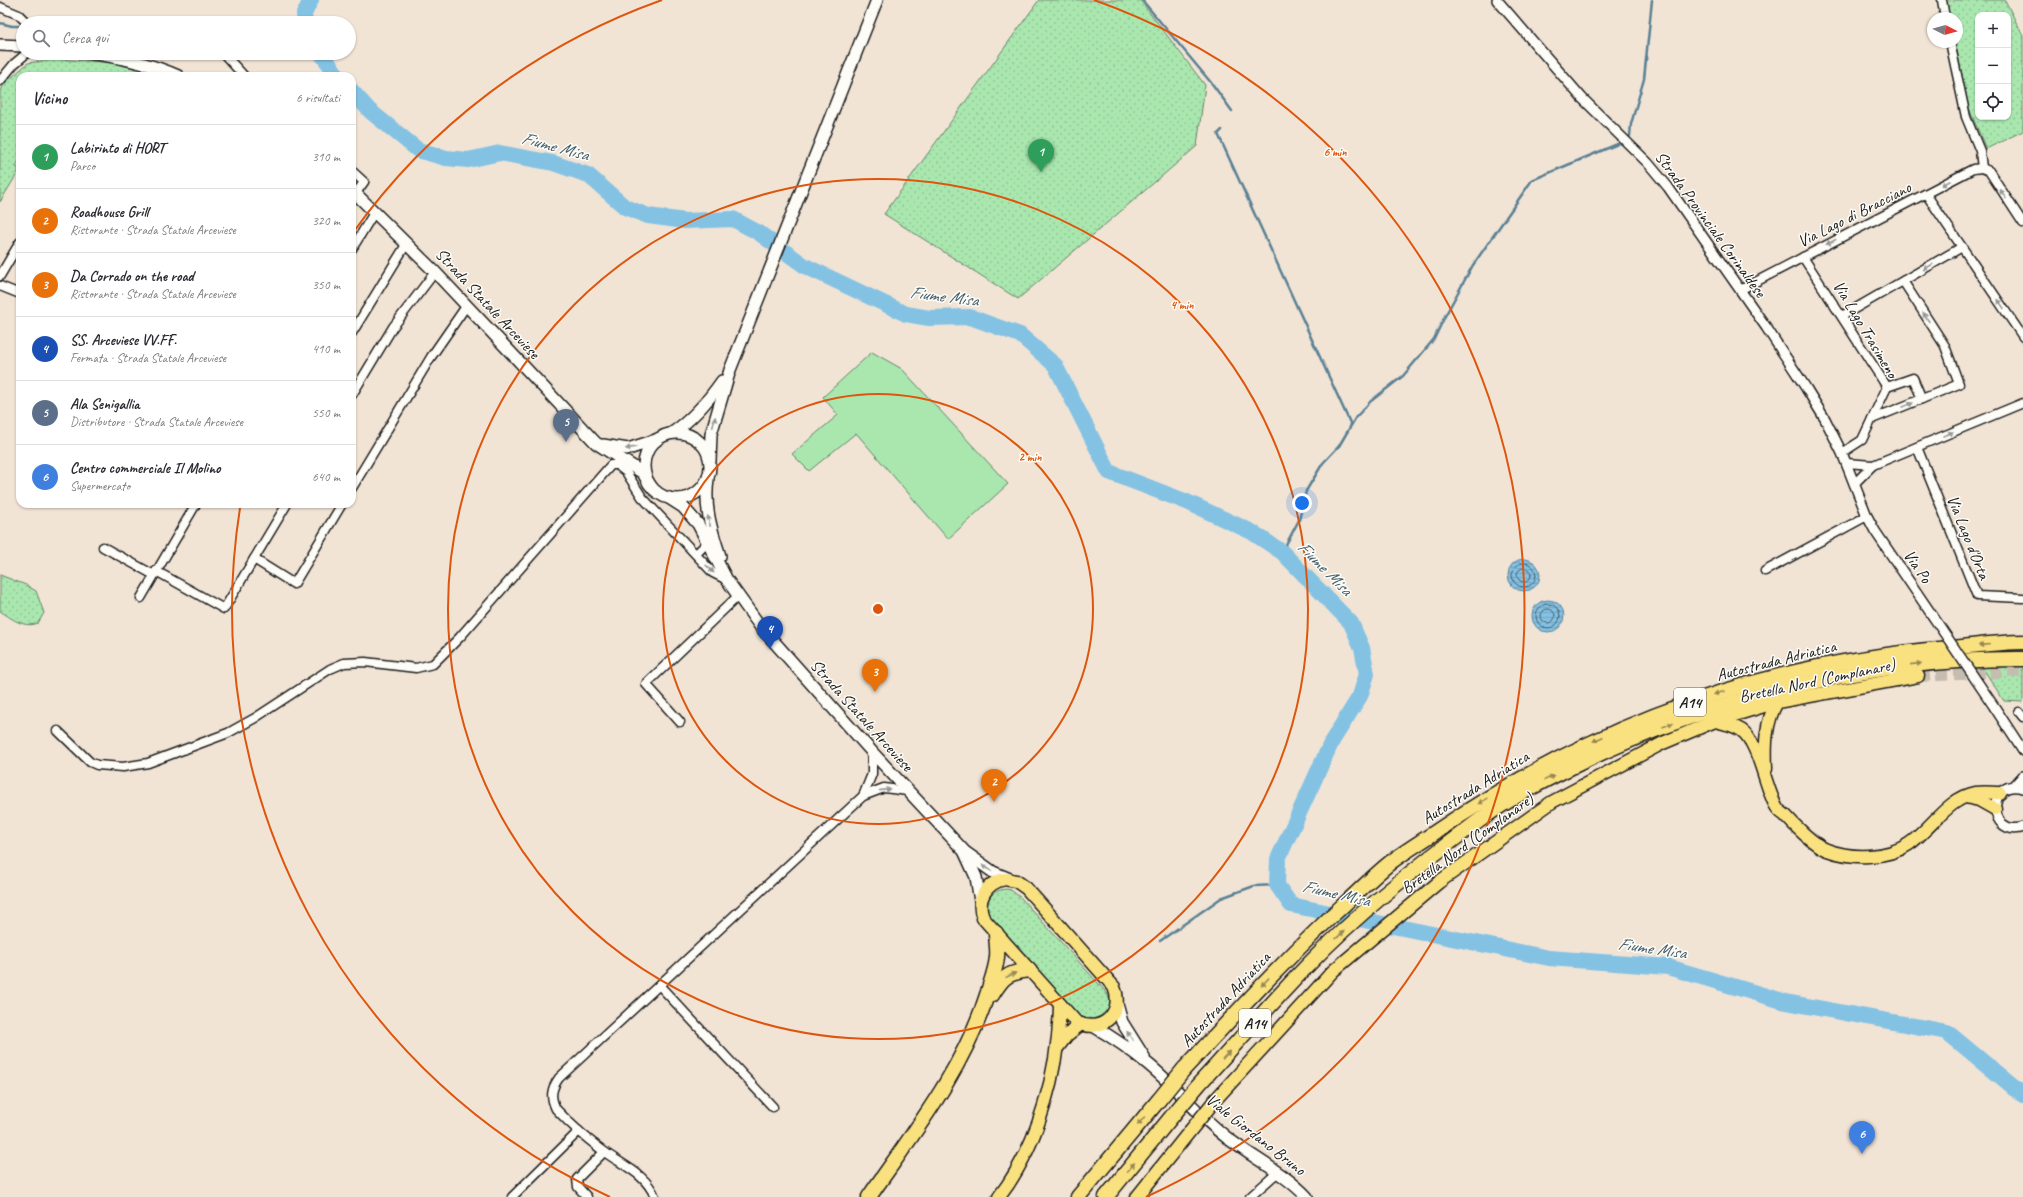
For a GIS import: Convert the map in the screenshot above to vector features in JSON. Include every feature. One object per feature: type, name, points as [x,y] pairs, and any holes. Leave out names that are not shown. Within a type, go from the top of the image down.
[{"type":"highway","name":"Autostrada Adriatica","points":[[1078,1197],[1184,1069],[1291,954],[1391,862],[1474,806],[1537,769],[1597,738],[1657,714],[1715,694],[1779,676],[1856,659],[1917,650],[2023,642]]},
{"type":"highway","name":"Autostrada Adriatica","points":[[1106,1197],[1199,1084],[1311,962],[1358,918],[1414,872],[1482,819],[1541,782],[1602,752],[1673,724],[1782,689],[1861,673],[1916,664],[2023,658]]},
{"type":"highway","points":[[869,1197],[952,1075],[972,1037],[982,1011],[998,956],[996,933]]},
{"type":"highway","points":[[982,1011],[1002,979],[1012,972],[1029,970]]},
{"type":"main road","points":[[738,596],[727,580],[710,539],[706,495],[709,476],[711,434],[730,370],[877,0]]},
{"type":"main road","points":[[0,45],[16,46]]},
{"type":"main road","points":[[130,60],[158,67],[169,72]]},
{"type":"main road","name":"Strada Statale Arceviese","points":[[356,194],[435,272],[596,443],[643,473],[650,484]]},
{"type":"main road","points":[[730,370],[706,404],[685,424],[656,441],[646,457],[646,476],[650,484],[662,495],[683,507],[710,539],[738,596]]},
{"type":"main road","points":[[596,443],[628,449],[652,442],[668,434],[683,433],[696,439],[707,451],[710,461]]},
{"type":"main road","points":[[669,498],[679,498],[693,494],[704,484],[709,476]]},
{"type":"main road","name":"Strada Statale Arceviese","points":[[738,596],[760,626],[872,752],[965,852],[993,872],[1026,888],[1111,982],[1117,992],[1117,1004],[1122,1022],[1149,1064]]},
{"type":"main road","name":"Bretella Nord (Complanare)","points":[[1137,1197],[1216,1099],[1333,971],[1439,882],[1552,802],[1663,743],[1715,721],[1777,702],[1918,676]]},
{"type":"main road","points":[[1768,784],[1764,746],[1772,711],[1777,702]]},
{"type":"main road","points":[[1742,731],[1749,710],[1761,718],[1768,726]]},
{"type":"main road","points":[[1715,721],[1729,724],[1742,731],[1754,749],[1776,807],[1795,826],[1826,850],[1868,856],[1892,852],[1907,845],[1923,833],[1947,809],[1965,797],[1982,792],[2000,793]]},
{"type":"main road","points":[[1965,797],[1987,804],[1995,809]]},
{"type":"main road","name":"Strada Statale Arceviese","points":[[965,852],[976,877],[983,918],[996,933],[1072,1018],[1128,1048],[1149,1064]]},
{"type":"main road","points":[[980,901],[989,886],[999,880],[1010,879]]},
{"type":"main road","points":[[999,1197],[1024,1159],[1038,1125],[1058,1048],[1060,1004]]},
{"type":"main road","points":[[1058,1048],[1067,1035],[1087,1025],[1109,1020],[1117,1004]]},
{"type":"main road","name":"Viale Giordano Bruno","points":[[1149,1064],[1227,1138],[1278,1172],[1307,1197]]},
{"type":"street","name":"Strada Provinciale Corinaldese","points":[[1497,0],[1582,98],[1648,163],[1668,187],[1806,388]]},
{"type":"street","points":[[1942,0],[1944,12]]},
{"type":"street","points":[[0,7],[21,16]]},
{"type":"street","points":[[1951,48],[1966,116],[1980,151],[1982,168],[1989,171],[2023,223]]},
{"type":"street","points":[[0,81],[20,60]]},
{"type":"street","points":[[229,60],[240,72]]},
{"type":"street","name":"Via Lago di Bracciano","points":[[1740,290],[1973,169],[1982,168]]},
{"type":"street","points":[[356,175],[364,182],[356,190]]},
{"type":"street","points":[[1926,194],[2023,337]]},
{"type":"street","points":[[356,242],[375,211]]},
{"type":"street","points":[[356,327],[407,244]]},
{"type":"street","points":[[1842,316],[1962,247]]},
{"type":"street","points":[[0,276],[16,249]]},
{"type":"street","name":"Via Lago Trasimeno","points":[[1803,257],[1887,388],[1862,440],[1842,453]]},
{"type":"street","points":[[356,388],[393,327],[435,272]]},
{"type":"street","points":[[1872,419],[1959,384],[1945,346],[1903,281]]},
{"type":"street","points":[[0,286],[16,292]]},
{"type":"street","points":[[356,481],[430,357],[467,306]]},
{"type":"street","points":[[1887,388],[1913,378],[1922,399]]},
{"type":"street","name":"Via Po","points":[[1806,388],[1842,453],[1867,516],[2023,751]]},
{"type":"street","points":[[1854,484],[1873,465],[2023,403]]},
{"type":"street","name":"Via Lago d'Orta","points":[[1917,447],[1977,596],[2023,598]]},
{"type":"street","points":[[1846,463],[1873,465]]},
{"type":"street","points":[[58,731],[90,762],[97,766],[123,767],[148,763],[228,733],[255,718],[330,669],[344,663],[365,662],[416,668],[433,664],[460,637],[612,464],[617,465],[626,472],[642,497],[712,573],[727,580]]},
{"type":"street","points":[[141,598],[194,508]]},
{"type":"street","points":[[103,547],[224,609],[285,508]]},
{"type":"street","points":[[254,559],[294,584],[340,508]]},
{"type":"street","points":[[1765,571],[1867,516]]},
{"type":"street","points":[[696,554],[710,539]]},
{"type":"street","points":[[680,722],[646,684],[738,596]]},
{"type":"street","points":[[2023,712],[2019,712],[2023,717]]},
{"type":"street","points":[[863,796],[872,774],[872,752]]},
{"type":"street","points":[[2023,776],[2019,787],[2000,793],[1997,798],[1995,809],[1998,819],[2002,824],[2015,828],[2023,826]]},
{"type":"street","points":[[655,1197],[652,1189],[642,1177],[604,1152],[556,1109],[551,1093],[554,1085],[559,1078],[863,796],[884,788],[908,791]]},
{"type":"street","points":[[659,985],[773,1107]]},
{"type":"street","points":[[512,1197],[580,1131]]},
{"type":"street","points":[[586,1197],[578,1187],[577,1179],[604,1152]]},
{"type":"street","points":[[1250,1197],[1278,1172]]},
{"type":"green space","points":[[1039,0],[1140,0],[1205,85],[1197,146],[1018,299],[884,214]]},
{"type":"green space","points":[[1946,0],[2005,0],[2011,12],[2023,36],[2023,131],[1986,149],[1968,106],[1956,48],[1963,48],[1963,12],[1949,12]]},
{"type":"green space","points":[[49,60],[96,61],[123,64],[151,72],[18,72],[28,63]]},
{"type":"green space","points":[[16,73],[16,176],[0,202],[0,92],[5,83]]},
{"type":"green space","points":[[872,352],[902,369],[1008,484],[948,539],[856,433],[809,471],[792,454],[838,415],[823,397]]},
{"type":"green space","points":[[0,575],[26,585],[36,591],[44,613],[38,623],[28,625],[23,624],[0,611]]},
{"type":"green space","points":[[2023,666],[2023,702],[2004,701],[1982,667]]},
{"type":"green space","points":[[1006,889],[1011,890],[1021,898],[1107,993],[1111,1004],[1106,1017],[1084,1023],[986,913],[991,896],[996,891]]},
{"type":"water","points":[[1521,559],[1527,559],[1536,563],[1540,575],[1536,587],[1527,591],[1521,591],[1512,587],[1508,578],[1508,572],[1512,563]]},
{"type":"water","points":[[1545,600],[1551,600],[1560,604],[1564,616],[1560,628],[1551,632],[1545,632],[1536,628],[1532,619],[1532,613],[1536,604]]},
{"type":"waterway","name":"Fiume Misa","points":[[304,16],[311,0]]},
{"type":"waterway","points":[[1142,0],[1213,85],[1232,111]]},
{"type":"waterway","points":[[1630,136],[1631,124],[1644,79],[1652,0]]},
{"type":"waterway","points":[[0,23],[16,26]]},
{"type":"waterway","name":"Fiume Misa","points":[[326,60],[335,72]]},
{"type":"waterway","name":"Fiume Misa","points":[[356,95],[370,111],[418,150],[446,158],[468,160],[500,153],[553,163],[588,175],[625,207],[648,216],[685,221],[733,219],[759,233],[805,266],[906,314],[929,318],[970,317],[1020,335],[1055,365],[1109,472],[1187,502],[1252,532],[1282,552],[1351,623],[1362,648],[1367,674],[1360,696],[1332,741],[1278,859],[1277,885],[1291,905],[1549,958],[1668,967],[1786,1002],[1947,1032],[2023,1095]]},
{"type":"waterway","points":[[1222,130],[1218,134],[1351,425]]},
{"type":"waterway","points":[[1282,552],[1299,520],[1306,491],[1323,463],[1339,446],[1356,417],[1371,401],[1403,376],[1434,339],[1473,265],[1532,180],[1620,143]]},
{"type":"waterway","points":[[1160,941],[1221,898],[1254,886],[1277,885]]},
{"type":"tunnel","points":[[1918,676],[2023,671]]},
{"type":"place","name":"Labirinto di HORT","points":[[1041,172]]},
{"type":"place","name":"Ala Senigallia","points":[[566,442]]},
{"type":"place","name":"SS. Arceviese VV.FF.","points":[[770,649]]},
{"type":"place","name":"Da Corrado on the road","points":[[875,692]]},
{"type":"place","name":"Roadhouse Grill","points":[[994,802]]},
{"type":"place","name":"Centro commerciale Il Molino","points":[[1862,1154]]}]
